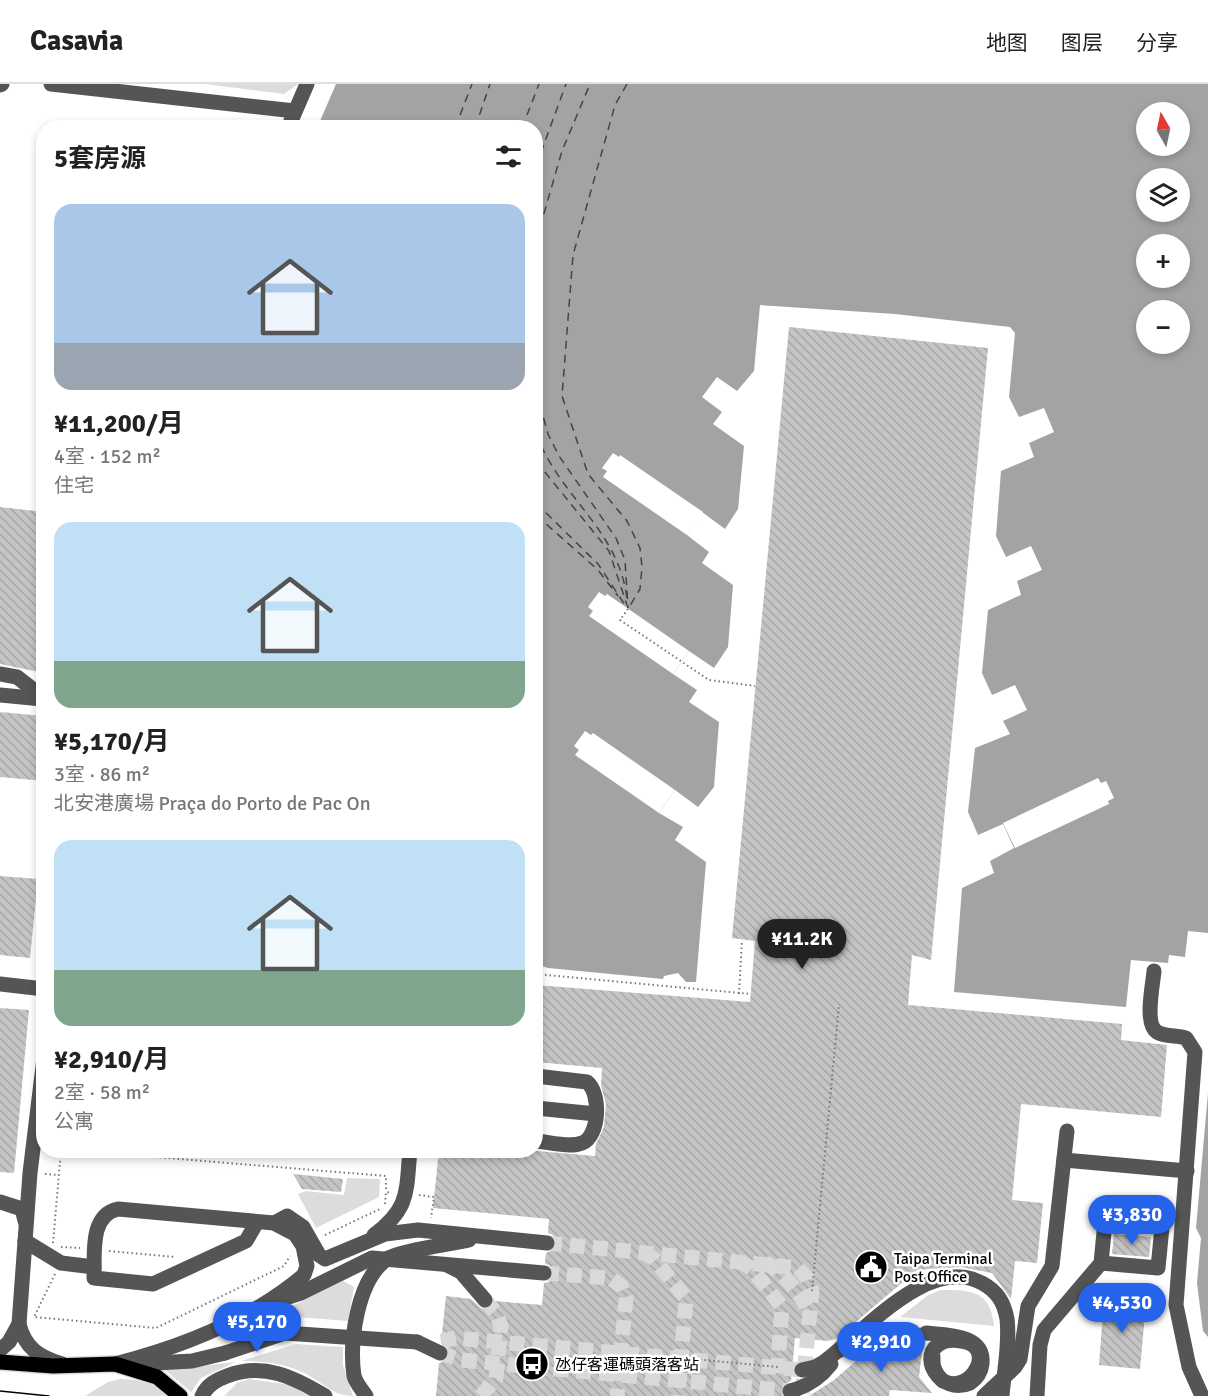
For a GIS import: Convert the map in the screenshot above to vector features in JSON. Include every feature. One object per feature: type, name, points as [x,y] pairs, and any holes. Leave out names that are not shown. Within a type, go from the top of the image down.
[{"type":"main road","points":[[0,1362],[69,1366],[115,1364],[157,1377],[180,1396]]},
{"type":"street","points":[[51,84],[295,111]]},
{"type":"street","points":[[291,120],[307,84]]},
{"type":"street","points":[[0,674],[17,677],[36,692]]},
{"type":"street","points":[[0,695],[36,698]]},
{"type":"street","points":[[1154,971],[1150,1015],[1153,1028],[1157,1032],[1186,1038],[1195,1052],[1176,1305],[1189,1366],[1202,1396]]},
{"type":"street","points":[[0,984],[36,988]]},
{"type":"street","points":[[543,1077],[587,1082],[596,1091],[594,1131],[583,1143],[543,1141]]},
{"type":"street","points":[[543,1109],[596,1114]]},
{"type":"street","points":[[984,1396],[1015,1367],[1020,1359],[1028,1306],[1052,1266],[1067,1131]]},
{"type":"street","points":[[36,1149],[26,1223],[19,1324],[26,1343],[36,1353],[69,1366]]},
{"type":"street","points":[[367,1241],[394,1218],[405,1197],[409,1158]]},
{"type":"street","points":[[1064,1160],[1187,1171]]},
{"type":"street","points":[[405,1197],[413,1220],[430,1231]]},
{"type":"street","points":[[0,1202],[22,1209],[26,1223]]},
{"type":"street","points":[[257,1222],[246,1241],[153,1284],[94,1278],[97,1227],[100,1220],[111,1210],[274,1223],[295,1234],[324,1258],[397,1232],[430,1231],[547,1243]]},
{"type":"street","points":[[1037,1396],[1040,1345],[1044,1330],[1101,1263],[1105,1222],[1162,1227],[1158,1268],[1101,1263]]},
{"type":"street","points":[[258,1306],[301,1293],[362,1261],[388,1258],[484,1237]]},
{"type":"street","points":[[25,1241],[61,1263],[94,1267]]},
{"type":"street","points":[[115,1364],[182,1345],[258,1306],[304,1275],[307,1266],[308,1244]]},
{"type":"street","points":[[340,1254],[362,1261]]},
{"type":"street","points":[[388,1258],[544,1272]]},
{"type":"street","points":[[366,1396],[354,1376],[356,1320],[364,1288],[388,1258]]},
{"type":"street","points":[[438,1263],[461,1272],[485,1300]]},
{"type":"street","points":[[802,1370],[815,1367],[838,1352],[905,1296],[924,1284],[946,1277],[975,1280],[991,1288],[1002,1299],[1006,1317],[1002,1396]]},
{"type":"street","points":[[0,1350],[9,1342],[19,1324]]},
{"type":"street","points":[[790,1391],[802,1388],[819,1376],[830,1366],[838,1352],[876,1335],[908,1332]]},
{"type":"street","points":[[115,1364],[192,1361],[225,1353],[285,1333],[417,1342],[441,1347]]},
{"type":"street","points":[[926,1333],[961,1337],[972,1341],[982,1358],[979,1374],[974,1380],[961,1387],[946,1385],[940,1381],[932,1369],[931,1361],[935,1352]]},
{"type":"street","points":[[202,1396],[206,1389],[217,1380],[246,1370],[263,1370],[296,1379],[325,1396]]},
{"type":"path","points":[[628,609],[620,620],[709,680],[755,686]]},
{"type":"path","points":[[739,994],[742,940]]},
{"type":"path","points":[[543,975],[751,994]]},
{"type":"path","points":[[812,1291],[839,1004]]},
{"type":"path","points":[[69,1247],[34,1317],[156,1328],[284,1266],[293,1250],[385,1207],[386,1176],[167,1158]]},
{"type":"path","points":[[386,1192],[405,1197],[434,1197],[430,1231]]},
{"type":"path","points":[[682,1358],[778,1367]]},
{"type":"shaded area","points":[[205,84],[298,84],[284,94]]},
{"type":"shaded area","points":[[336,84],[1208,84],[1208,933],[1188,931],[1185,957],[1169,955],[1168,963],[1131,960],[1126,1007],[954,992],[962,888],[994,873],[990,861],[1014,848],[1003,824],[978,835],[968,812],[975,748],[1010,734],[1003,721],[1027,710],[1015,685],[992,695],[982,673],[988,610],[1021,595],[1017,581],[1042,570],[1031,546],[1006,557],[996,536],[1001,471],[1034,457],[1029,443],[1054,432],[1044,408],[1019,417],[1009,397],[1015,333],[1010,327],[895,314],[760,305],[754,371],[737,391],[717,377],[702,397],[722,412],[713,424],[744,446],[738,509],[725,529],[702,512],[687,535],[709,552],[702,563],[733,585],[728,647],[714,668],[689,651],[673,674],[697,690],[689,702],[719,722],[714,787],[698,807],[675,790],[659,813],[683,827],[675,840],[706,862],[696,982],[686,982],[678,973],[664,976],[663,979],[543,966],[543,120],[320,120]]},
{"type":"shaded area","points":[[1208,1093],[1208,1337],[1203,1331],[1197,1283],[1201,1238],[1196,1228]]},
{"type":"shaded area","points":[[347,1178],[380,1179],[379,1197],[316,1228],[298,1194],[306,1191],[344,1195]]},
{"type":"shaded area","points":[[343,1281],[354,1287],[348,1321],[297,1317],[271,1322],[270,1317]]},
{"type":"shaded area","points":[[940,1290],[978,1294],[988,1305],[994,1326],[900,1317],[927,1296]]},
{"type":"shaded area","points":[[296,1344],[343,1347],[343,1365],[353,1396],[339,1393],[287,1366],[241,1361]]},
{"type":"shaded area","points":[[236,1362],[201,1378],[191,1392],[165,1370]]},
{"type":"shaded area","points":[[120,1379],[146,1383],[158,1388],[168,1396],[85,1396],[108,1382]]},
{"type":"shaded area","points":[[249,1379],[291,1385],[309,1396],[224,1396],[237,1383]]},
{"type":"pier","points":[[613,453],[619,457],[620,455],[703,512],[687,535],[603,477],[607,471],[602,468]]},
{"type":"pier","points":[[599,592],[605,596],[607,594],[689,651],[673,674],[589,616],[593,611],[588,607]]},
{"type":"pier","points":[[585,731],[591,735],[593,733],[675,790],[659,813],[575,755],[579,750],[574,746]]},
{"type":"pier","points":[[1098,778],[1101,783],[1106,781],[1114,798],[1108,801],[1109,804],[1015,848],[1003,823]]},
{"type":"building","points":[[789,327],[988,348],[931,960],[912,955],[908,1005],[1122,1024],[1121,1040],[1167,1045],[1161,1117],[1021,1104],[1012,1200],[1043,1203],[1037,1263],[1015,1261],[1011,1299],[992,1273],[961,1267],[917,1270],[837,1338],[828,1341],[795,1338],[791,1381],[783,1385],[782,1396],[436,1396],[439,1363],[446,1361],[450,1353],[448,1347],[441,1343],[446,1296],[471,1299],[482,1309],[491,1308],[494,1301],[542,1305],[544,1283],[549,1282],[554,1274],[553,1268],[545,1263],[546,1253],[555,1249],[557,1243],[553,1235],[548,1233],[549,1219],[433,1208],[438,1158],[543,1158],[543,1152],[595,1156],[596,1144],[604,1127],[606,1104],[601,1085],[602,1068],[543,1063],[543,986],[750,1002],[755,941],[732,938]]},
{"type":"building","points":[[0,507],[36,511],[36,671],[0,664]]},
{"type":"building","points":[[0,712],[36,715],[36,780],[0,777]]},
{"type":"building","points":[[0,876],[36,879],[30,958],[0,955]]},
{"type":"building","points":[[0,1008],[29,1010],[14,1173],[0,1172]]},
{"type":"building","points":[[293,1174],[343,1179],[341,1192],[302,1189]]},
{"type":"building","points":[[1114,1234],[1151,1237],[1149,1257],[1112,1254]]},
{"type":"building","points":[[1104,1300],[1146,1303],[1140,1369],[1099,1365]]},
{"type":"building","points":[[917,1336],[923,1342],[919,1377],[932,1393],[890,1390],[889,1396],[809,1396],[834,1380],[871,1348],[910,1342]]},
{"type":"ferry route","points":[[458,120],[472,84]]},
{"type":"ferry route","points":[[478,120],[490,84]]},
{"type":"ferry route","points":[[525,120],[539,84]]},
{"type":"ferry route","points":[[543,147],[566,84]]},
{"type":"ferry route","points":[[543,217],[562,151],[590,84]]},
{"type":"ferry route","points":[[627,84],[615,105],[573,255],[562,396],[588,474],[627,521],[640,548],[642,567],[640,589],[628,609]]},
{"type":"ferry route","points":[[543,416],[548,434],[559,456],[616,538],[625,560],[628,608]]},
{"type":"ferry route","points":[[543,448],[558,476],[600,532],[612,552],[622,574],[627,599]]},
{"type":"ferry route","points":[[543,470],[609,551],[627,605]]},
{"type":"ferry route","points":[[543,510],[598,564],[627,608]]},
{"type":"ferry route","points":[[543,521],[598,570],[618,596]]},
{"type":"tunnel","points":[[547,1243],[798,1268],[807,1278],[812,1291],[802,1396]]},
{"type":"tunnel","points":[[643,1252],[654,1259],[686,1298],[678,1396]]},
{"type":"tunnel","points":[[739,1261],[751,1268],[782,1307],[777,1377]]},
{"type":"tunnel","points":[[765,1263],[779,1272],[792,1286],[804,1302],[810,1317]]},
{"type":"tunnel","points":[[544,1273],[610,1278],[621,1286],[626,1298],[617,1396]]},
{"type":"tunnel","points":[[481,1396],[496,1378],[501,1326],[496,1313],[485,1300]]},
{"type":"tunnel","points":[[441,1341],[456,1338],[802,1370]]},
{"type":"tunnel","points":[[440,1353],[461,1360],[790,1391]]},
{"type":"tram line","points":[[0,1391],[49,1396]]},
{"type":"place","name":"Taipa Terminal Post Office","points":[[871,1267]]},
{"type":"place","name":"氹仔客運碼頭落客站","points":[[532,1364]]}]
